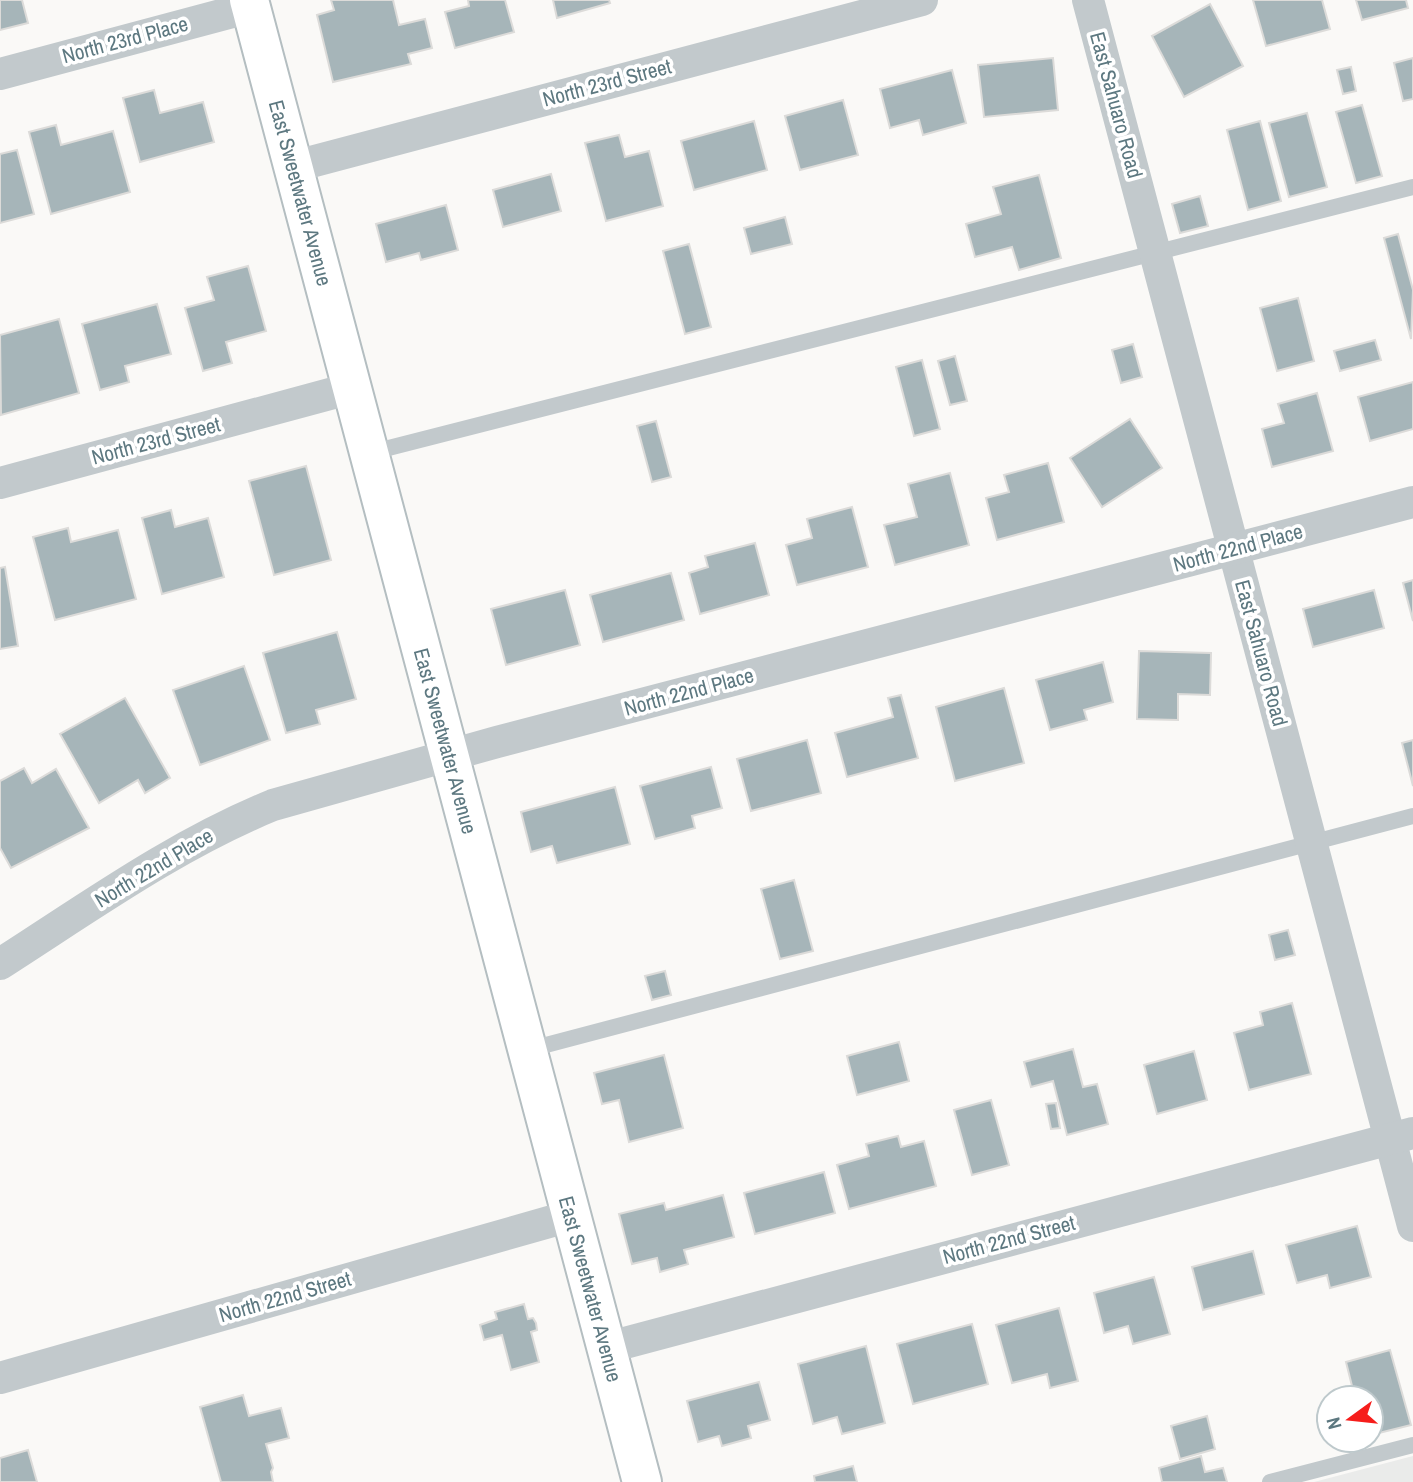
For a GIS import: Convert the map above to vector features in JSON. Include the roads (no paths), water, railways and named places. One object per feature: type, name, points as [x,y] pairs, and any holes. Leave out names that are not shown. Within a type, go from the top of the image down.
[{"type":"street","name":"North 23rd Street","points":[[292,167],[922,0]]},
{"type":"street","name":"East Sahuaro Road","points":[[1088,0],[1311,842],[1401,1136],[1413,1226]]},
{"type":"street","name":"East Sweetwater Avenue","points":[[250,4],[642,1482]]},
{"type":"street","name":"North 23rd Place","points":[[0,74],[250,4]]},
{"type":"street","name":"North 23rd Street","points":[[0,483],[352,388]]},
{"type":"street","name":"North 22nd Place","points":[[0,964],[168,857],[238,820],[286,801],[449,755],[1413,502]]},
{"type":"street","name":"North 22nd Street","points":[[606,1348],[1401,1136]]},
{"type":"street","name":"North 22nd Street","points":[[0,1378],[570,1216]]},
{"type":"lane","points":[[369,453],[1413,187]]},
{"type":"lane","points":[[527,1051],[1413,816]]},
{"type":"lane","points":[[1270,1482],[1413,1445]]}]
